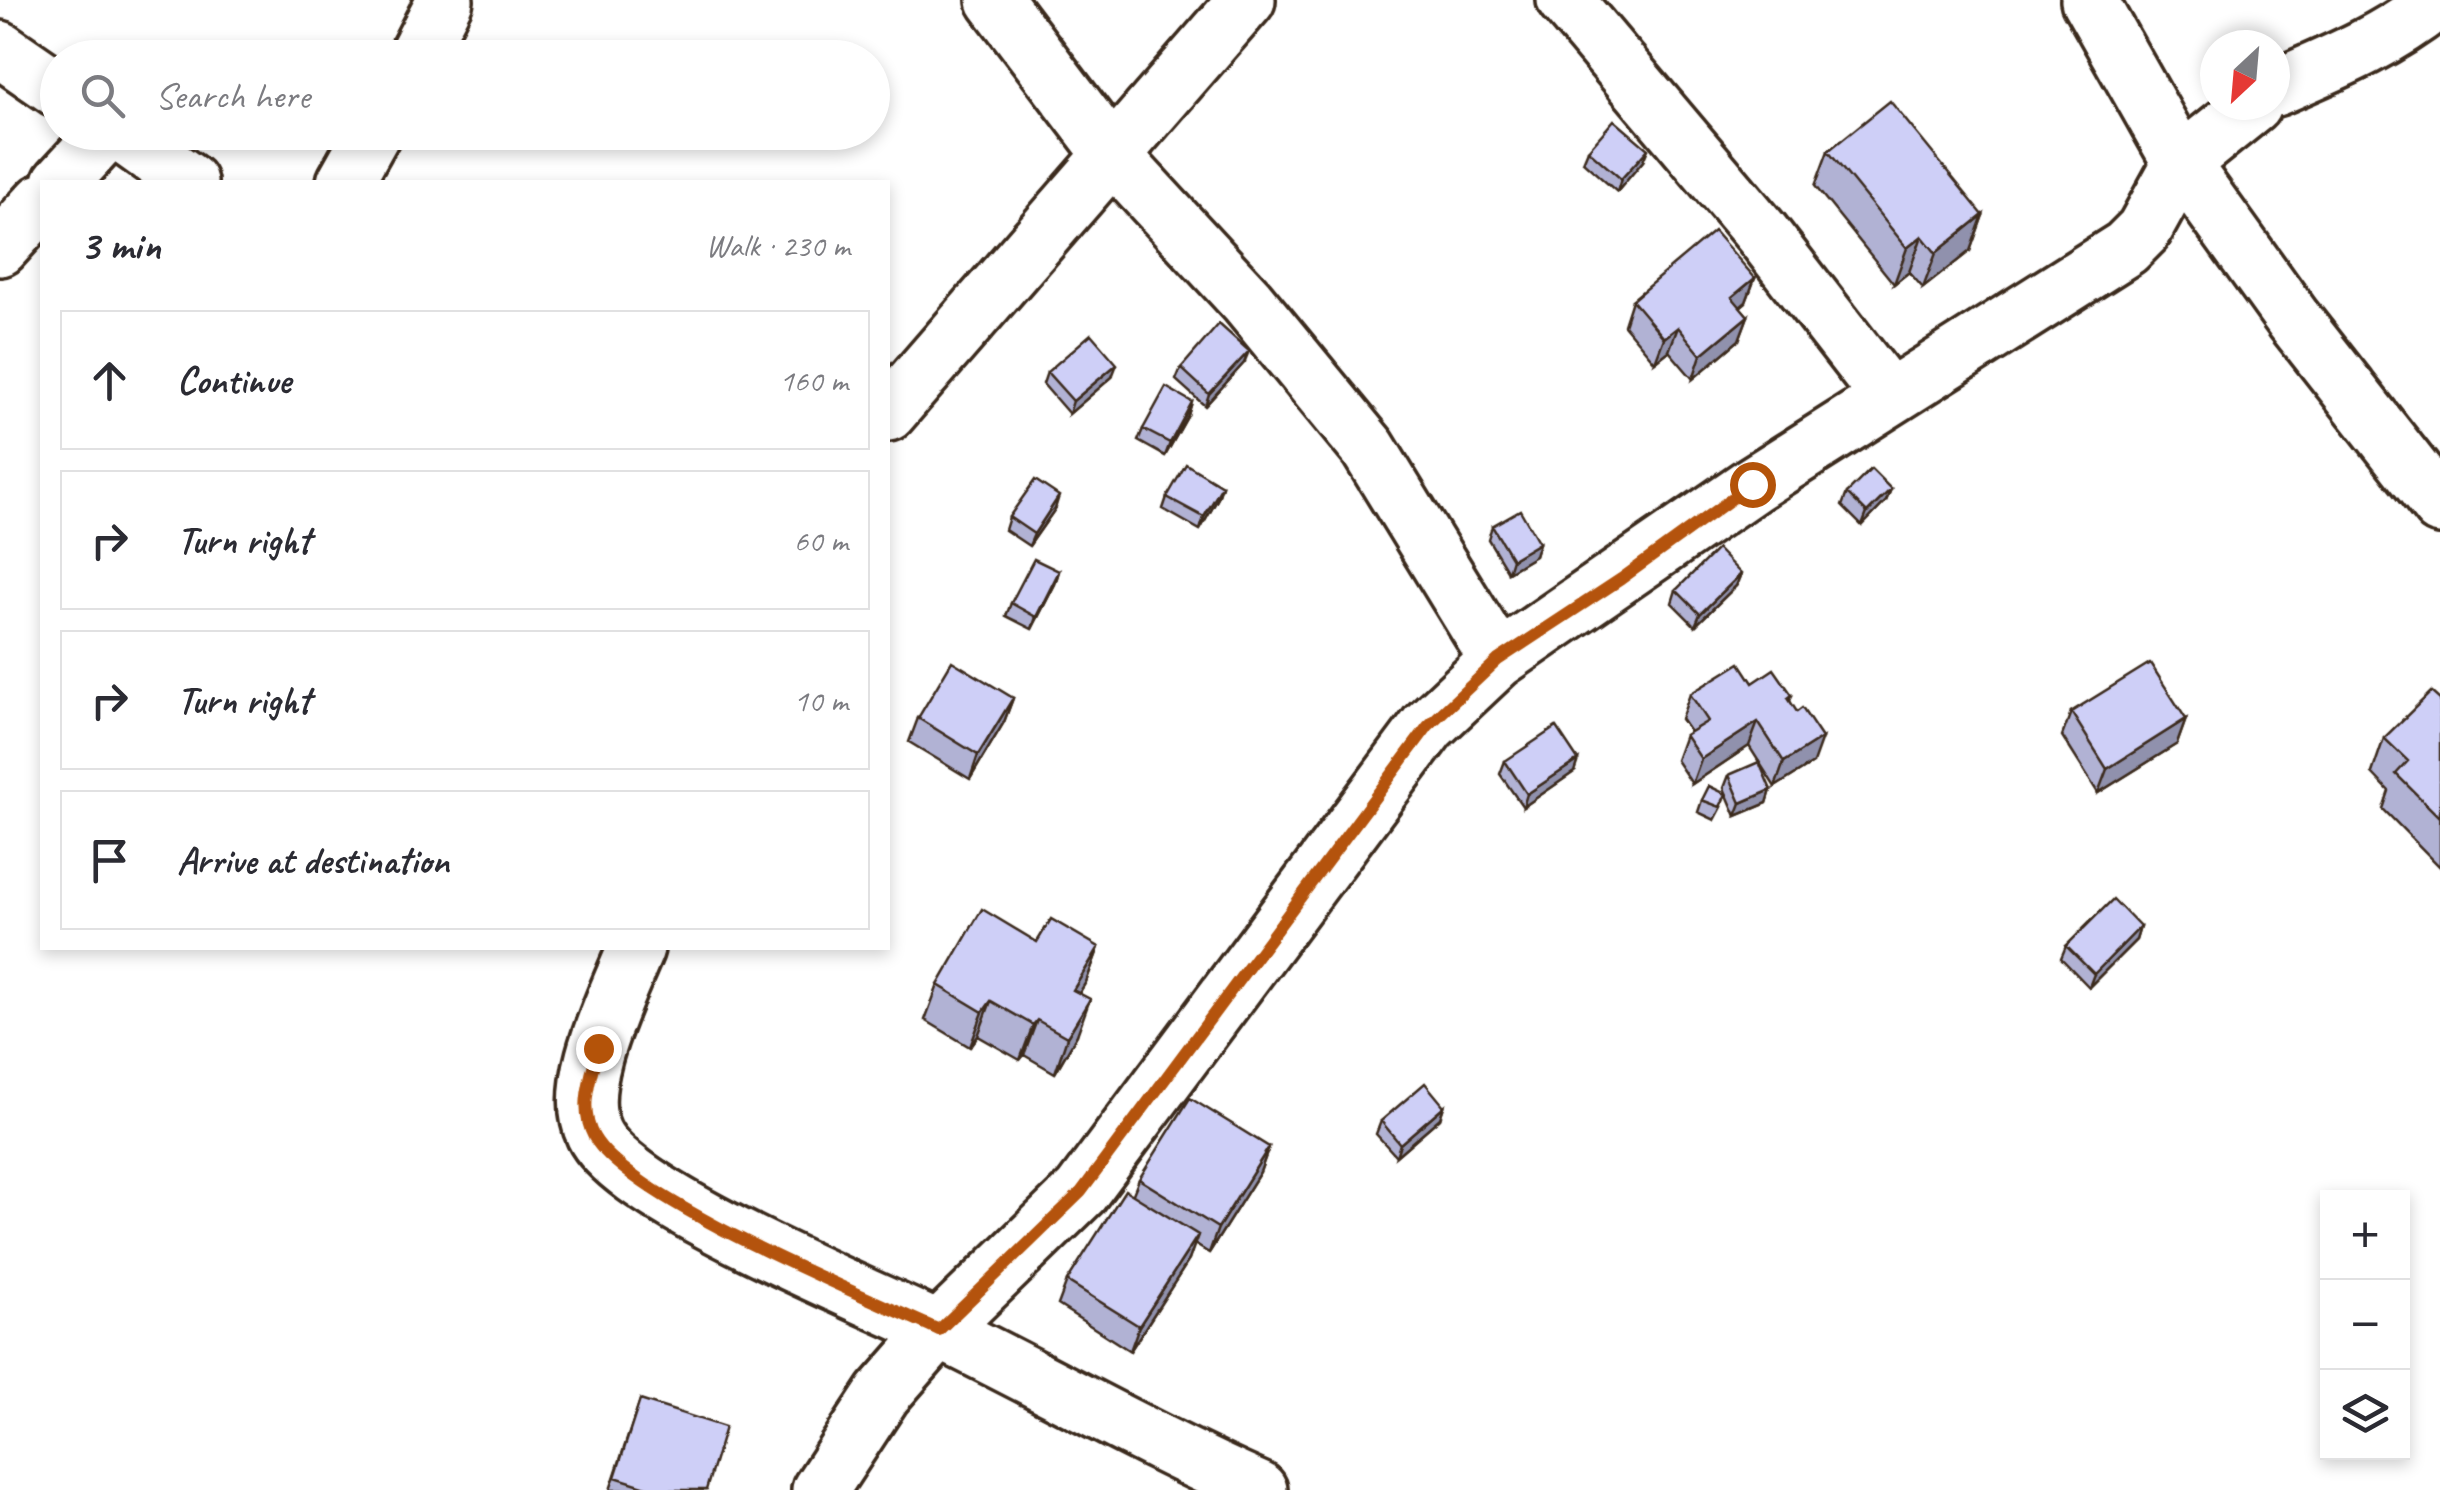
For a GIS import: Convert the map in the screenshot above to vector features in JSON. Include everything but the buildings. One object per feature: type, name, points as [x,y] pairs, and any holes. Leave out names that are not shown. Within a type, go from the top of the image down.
[{"type":"street","points":[[425,40],[446,0]]},
{"type":"street","points":[[994,0],[1113,156],[1247,301],[1368,448],[1498,660]]},
{"type":"street","points":[[890,411],[1247,0]]},
{"type":"street","points":[[1565,0],[1761,232],[1888,396]]},
{"type":"street","points":[[2090,0],[2181,163],[2293,319],[2440,506]]},
{"type":"street","points":[[2290,81],[2375,44],[2438,0]]},
{"type":"street","points":[[0,49],[40,77]]},
{"type":"street","points":[[820,1490],[883,1394],[939,1330],[1081,1192],[1428,726],[1498,660],[1888,396],[2126,248],[2144,230],[2181,163],[2234,120]]},
{"type":"street","points":[[63,180],[90,150]]},
{"type":"street","points":[[144,150],[186,180]]},
{"type":"street","points":[[346,180],[364,150]]},
{"type":"street","points":[[0,248],[40,204]]},
{"type":"street","points":[[635,950],[598,1048],[584,1104],[594,1137],[628,1170],[676,1203],[778,1256],[939,1330],[1258,1490]]},
{"type":"route","points":[[598,1048],[584,1104],[594,1137],[628,1170],[676,1203],[778,1256],[939,1330],[1081,1192],[1428,726],[1498,660],[1621,579],[1752,484]]}]
